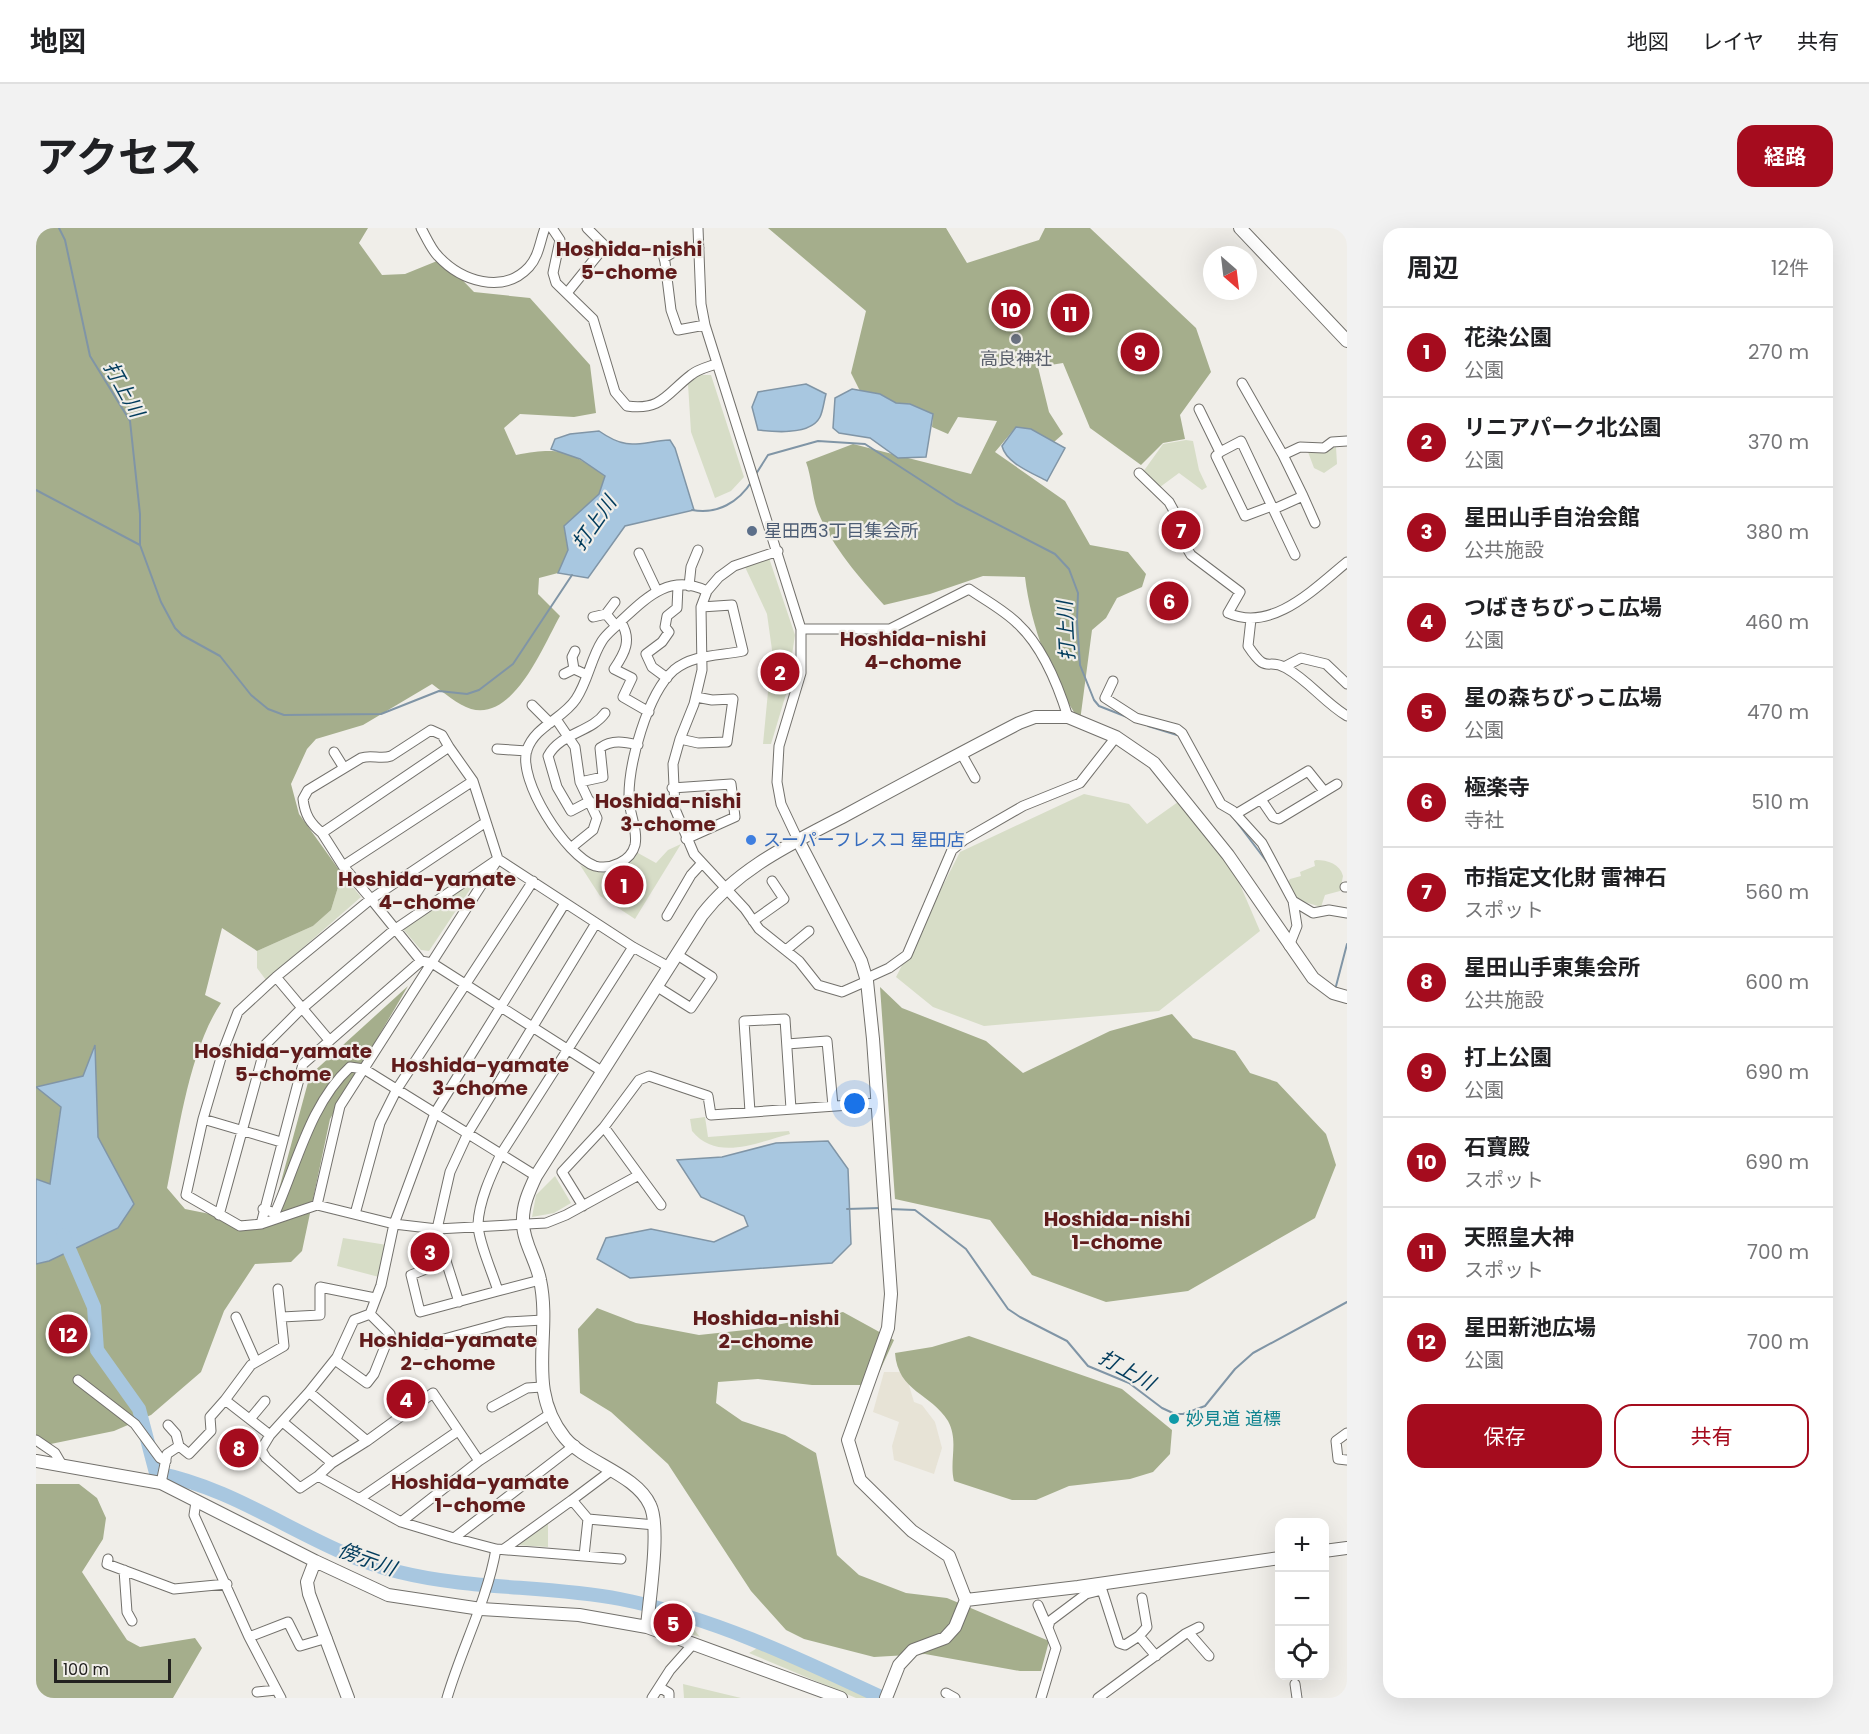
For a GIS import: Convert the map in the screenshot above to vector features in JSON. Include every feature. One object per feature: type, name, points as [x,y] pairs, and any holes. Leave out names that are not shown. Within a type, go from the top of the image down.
[{"type":"street","points":[[421,228],[438,256],[468,278],[486,283],[512,279],[529,267],[538,251],[545,228]]},
{"type":"street","points":[[552,228],[560,240],[553,273],[556,283],[593,319],[615,392],[627,406],[647,406],[660,402],[669,397],[690,375],[717,364]]},
{"type":"street","points":[[567,293],[605,246],[587,228]]},
{"type":"street","points":[[698,228],[701,304],[705,325],[801,629],[801,673],[779,746],[777,782],[782,804],[798,840],[856,948],[867,979],[891,1294],[888,1328],[848,1440],[860,1480],[912,1531],[949,1556],[966,1600],[955,1627],[945,1638],[913,1650],[899,1665],[887,1696]]},
{"type":"street","points":[[1240,228],[1329,319],[1347,341]]},
{"type":"street","points":[[699,248],[677,250],[664,258],[671,310],[678,330],[705,325]]},
{"type":"street","points":[[1242,383],[1283,455],[1315,523]]},
{"type":"street","points":[[1199,409],[1220,452]]},
{"type":"street","points":[[1295,555],[1273,508],[1242,441],[1216,456],[1245,516],[1273,508],[1303,496]]},
{"type":"street","points":[[1283,455],[1300,447],[1324,448],[1332,441],[1347,441]]},
{"type":"street","points":[[1139,473],[1169,502],[1180,522],[1185,545],[1191,555],[1240,592],[1228,614],[1244,620],[1283,609],[1327,581],[1347,562]]},
{"type":"street","points":[[689,586],[691,567],[698,550]]},
{"type":"street","points":[[778,551],[734,566],[719,577],[707,591],[701,607],[703,657],[696,697],[673,764],[672,788],[675,809],[686,839],[702,863],[726,887],[759,929],[786,950],[825,990],[842,992],[889,968],[907,955],[952,850],[964,840],[1023,806],[1080,783],[1116,737]]},
{"type":"street","points":[[639,553],[657,591]]},
{"type":"street","points":[[701,607],[732,605],[743,651],[688,660],[667,678],[649,712],[629,784],[629,813],[635,844],[630,856],[615,865],[596,866],[572,847],[546,815],[527,771],[526,751],[533,738],[577,698],[602,641],[640,602],[657,591],[678,586],[689,586],[707,591]]},
{"type":"street","points":[[667,678],[652,667],[646,654],[662,642],[669,632],[665,627],[667,616],[677,608],[678,586]]},
{"type":"street","points":[[801,629],[890,629],[969,589],[1016,622],[1028,634],[1060,692],[1068,717]]},
{"type":"street","points":[[593,617],[606,614],[615,602]]},
{"type":"street","points":[[606,614],[618,624],[628,639],[625,652],[614,669],[632,678],[623,698],[649,712]]},
{"type":"street","points":[[1251,619],[1248,646],[1263,664],[1284,667],[1346,711]]},
{"type":"street","points":[[574,669],[572,657],[575,651]]},
{"type":"street","points":[[1284,667],[1301,658],[1326,664],[1347,684]]},
{"type":"street","points":[[574,669],[587,675]]},
{"type":"street","points":[[564,674],[574,669]]},
{"type":"street","points":[[1113,681],[1105,698],[1136,718],[1178,729],[1214,786],[1221,804],[1236,814],[1268,852],[1293,901],[1297,926],[1289,946]]},
{"type":"street","points":[[680,739],[698,743],[727,742],[734,699],[696,697]]},
{"type":"street","points":[[532,705],[570,737],[577,755],[580,782],[596,813],[597,824],[588,836],[572,847]]},
{"type":"street","points":[[590,801],[571,811],[557,787],[548,760],[551,751],[580,729],[597,724],[605,712]]},
{"type":"street","points":[[647,1627],[655,1525],[651,1505],[641,1492],[566,1439],[546,1407],[542,1386],[543,1320],[540,1280],[522,1225],[525,1199],[536,1176],[676,954],[702,915],[726,887],[747,870],[798,840],[961,753],[1035,717],[1068,717],[1116,737],[1142,753],[1167,776],[1228,855],[1312,978],[1333,993],[1347,997]]},
{"type":"street","points":[[603,1072],[432,963],[421,961],[343,866],[322,833],[311,824],[305,813],[303,799],[308,790],[368,756],[384,759],[391,756],[431,730],[442,735],[473,781],[498,859],[669,967]]},
{"type":"street","points":[[580,782],[603,777],[600,748],[604,745],[623,741],[638,745]]},
{"type":"street","points":[[322,833],[449,747]]},
{"type":"street","points":[[497,749],[526,751]]},
{"type":"street","points":[[334,752],[344,768]]},
{"type":"street","points":[[961,753],[975,778]]},
{"type":"street","points":[[1236,814],[1262,801],[1308,771],[1324,791]]},
{"type":"street","points":[[343,866],[473,781]]},
{"type":"street","points":[[672,788],[731,784],[735,817],[686,839]]},
{"type":"street","points":[[1262,801],[1273,817],[1279,819],[1337,784]]},
{"type":"street","points":[[486,822],[371,899],[276,976],[238,1012],[223,1051],[203,1119],[186,1195],[240,1226],[261,1224],[317,1204],[394,1224],[437,1229],[546,1223],[583,1206],[639,1175]]},
{"type":"street","points":[[219,1215],[266,1044],[303,1008],[394,930],[498,859]]},
{"type":"street","points":[[317,1204],[340,1106],[498,859]]},
{"type":"street","points":[[667,916],[691,875],[702,863]]},
{"type":"street","points":[[356,1214],[380,1123],[397,1089],[532,881]]},
{"type":"street","points":[[753,921],[784,898],[772,881]]},
{"type":"street","points":[[1293,901],[1313,913],[1329,910],[1347,913]]},
{"type":"street","points":[[370,1314],[383,1276],[394,1224],[435,1113],[565,903]]},
{"type":"street","points":[[459,1302],[437,1229],[450,1172],[468,1133],[596,923]]},
{"type":"street","points":[[786,950],[809,931]]},
{"type":"street","points":[[498,1291],[478,1227],[491,1174],[501,1154],[633,946]]},
{"type":"street","points":[[656,986],[691,1008],[712,977],[676,954]]},
{"type":"street","points":[[261,1224],[263,1209],[303,1064],[421,961]]},
{"type":"street","points":[[276,976],[329,1040]]},
{"type":"street","points":[[750,1112],[744,1021],[785,1019],[792,1109]]},
{"type":"street","points":[[787,1044],[827,1041],[833,1106]]},
{"type":"street","points":[[263,1209],[275,1213],[311,1123],[334,1082],[350,1067],[364,1069],[536,1176]]},
{"type":"street","points":[[583,1206],[562,1172],[604,1127],[639,1080],[649,1076],[708,1096],[711,1115],[878,1103]]},
{"type":"street","points":[[203,1119],[281,1142]]},
{"type":"street","points":[[604,1127],[661,1205]]},
{"type":"street","points":[[446,1261],[411,1275],[420,1312],[540,1280]]},
{"type":"street","points":[[282,1317],[320,1315],[320,1287],[375,1298]]},
{"type":"street","points":[[189,1454],[211,1431],[210,1417],[256,1362],[284,1346],[278,1289]]},
{"type":"street","points":[[370,1314],[354,1320],[335,1360],[284,1423],[270,1435],[261,1450],[266,1458],[300,1488],[433,1393],[479,1461]]},
{"type":"street","points":[[335,1360],[367,1383],[375,1374],[390,1334],[370,1314]]},
{"type":"street","points":[[236,1317],[256,1362]]},
{"type":"street","points":[[426,1344],[506,1322],[543,1320]]},
{"type":"street","points":[[78,1380],[135,1424],[165,1464]]},
{"type":"street","points":[[492,1407],[500,1398],[528,1388],[542,1386]]},
{"type":"street","points":[[309,1392],[366,1441]]},
{"type":"street","points":[[225,1400],[270,1435]]},
{"type":"street","points":[[250,1419],[265,1401]]},
{"type":"street","points":[[401,1522],[479,1461],[550,1414]]},
{"type":"street","points":[[284,1423],[332,1463]]},
{"type":"street","points":[[168,1425],[176,1434],[179,1446],[197,1461]]},
{"type":"street","points":[[359,1499],[458,1431]]},
{"type":"street","points":[[1347,1433],[1336,1441],[1335,1446],[1338,1459],[1347,1460]]},
{"type":"street","points":[[36,1440],[55,1453],[62,1466]]},
{"type":"street","points":[[454,1538],[575,1445]]},
{"type":"street","points":[[162,1480],[167,1454],[179,1446]]},
{"type":"street","points":[[36,1461],[162,1480],[196,1502],[388,1595],[579,1615],[647,1627],[841,1698]]},
{"type":"street","points":[[447,1698],[459,1659],[483,1604],[500,1549],[612,1470]]},
{"type":"street","points":[[318,1476],[401,1522],[454,1538],[500,1549],[621,1559]]},
{"type":"street","points":[[572,1500],[588,1519],[655,1525]]},
{"type":"street","points":[[196,1502],[194,1515],[249,1637],[279,1694]]},
{"type":"street","points":[[584,1556],[588,1519]]},
{"type":"street","points":[[1329,1550],[1347,1548]]},
{"type":"street","points":[[108,1559],[107,1563],[174,1589],[226,1584]]},
{"type":"street","points":[[966,1600],[1101,1587],[1275,1559]]},
{"type":"street","points":[[315,1561],[307,1582],[309,1594],[348,1698]]},
{"type":"street","points":[[124,1570],[127,1611],[132,1621]]},
{"type":"street","points":[[1048,1628],[1050,1621],[1059,1612],[1101,1587]]},
{"type":"street","points":[[1101,1587],[1119,1643],[1125,1645],[1139,1636],[1147,1627],[1142,1598]]},
{"type":"street","points":[[1038,1605],[1056,1648],[1041,1698]]},
{"type":"street","points":[[249,1637],[286,1620],[301,1650],[327,1638]]},
{"type":"street","points":[[1098,1698],[1110,1695],[1155,1656],[1199,1627]]},
{"type":"street","points":[[1188,1633],[1209,1656]]},
{"type":"street","points":[[1139,1636],[1155,1656]]},
{"type":"street","points":[[652,1698],[693,1644]]},
{"type":"street","points":[[1295,1684],[1297,1698]]},
{"type":"street","points":[[659,1687],[669,1693],[669,1698]]},
{"type":"street","points":[[257,1692],[279,1694]]},
{"type":"street","points":[[946,1693],[956,1698]]},
{"type":"shaded area","points":[[884,1372],[905,1372],[914,1402],[922,1405],[935,1422],[942,1448],[934,1474],[894,1460],[892,1446],[899,1422],[873,1412]]},
{"type":"green space","points":[[36,228],[368,228],[359,243],[382,275],[405,274],[442,259],[474,292],[530,298],[590,365],[596,413],[574,417],[520,414],[504,428],[516,455],[543,451],[563,453],[582,461],[605,476],[599,494],[564,526],[568,550],[558,573],[539,578],[538,594],[560,616],[536,662],[514,693],[501,704],[486,710],[471,709],[432,684],[363,725],[316,739],[307,749],[291,784],[299,814],[342,874],[331,910],[313,926],[257,951],[222,928],[205,995],[221,1003],[210,1022],[193,1068],[167,1188],[185,1209],[269,1226],[310,1075],[408,986],[330,1119],[302,1251],[291,1262],[255,1264],[224,1311],[201,1372],[151,1415],[114,1431],[36,1447],[36,1264],[49,1261],[134,1204],[98,1137],[94,1047],[83,1076],[61,1106],[50,1185],[36,1179]]},
{"type":"green space","points":[[768,228],[946,228],[967,263],[1039,240],[1045,228],[1090,228],[1196,328],[1211,372],[1180,415],[1185,439],[1163,443],[1141,465],[1090,428],[1063,363],[1038,367],[1049,412],[1063,434],[1054,442],[1016,427],[995,452],[1065,501],[1090,545],[1128,552],[1146,574],[1142,587],[1117,598],[1106,618],[1092,630],[1080,721],[1060,688],[1044,652],[1032,615],[1025,577],[983,576],[930,594],[884,605],[856,573],[831,538],[816,506],[806,462],[853,444],[971,474],[997,421],[958,417],[948,434],[932,427],[933,414],[910,404],[896,403],[880,394],[860,391],[851,373],[866,311]]},
{"type":"green space","points":[[700,375],[711,375],[744,477],[731,491],[715,498],[691,432],[688,384]]},
{"type":"green space","points":[[1193,441],[1199,470],[1207,487],[1202,490],[1179,473],[1160,487],[1143,472],[1163,444]]},
{"type":"green space","points":[[1336,447],[1337,464],[1324,473],[1314,468],[1308,452]]},
{"type":"green space","points":[[769,558],[795,635],[786,694],[771,744],[763,744],[772,650],[767,614],[745,567]]},
{"type":"green space","points":[[1084,794],[1129,804],[1147,824],[1178,802],[1235,873],[1260,931],[1159,1011],[984,1026],[933,1007],[896,977],[960,852]]},
{"type":"green space","points":[[681,844],[635,919],[600,896],[580,865],[598,872],[612,873],[625,867],[638,853],[656,863],[668,850]]},
{"type":"green space","points":[[1314,861],[1333,864],[1339,868],[1343,876],[1340,891],[1325,895],[1321,907],[1298,900],[1287,883],[1290,879],[1301,876],[1300,872],[1315,866]]},
{"type":"green space","points":[[342,874],[361,897],[266,980],[257,968],[257,951],[313,926],[331,910]]},
{"type":"green space","points":[[477,879],[429,951],[421,950],[403,929]]},
{"type":"green space","points":[[880,987],[902,1008],[986,1041],[1023,1073],[1110,1031],[1172,1014],[1193,1038],[1235,1051],[1250,1073],[1277,1082],[1326,1134],[1336,1165],[1315,1218],[1188,1291],[1106,1302],[1032,1275],[990,1220],[895,1199]]},
{"type":"green space","points":[[705,1117],[708,1137],[789,1131],[790,1134],[752,1145],[726,1148],[713,1146],[692,1131],[690,1119]]},
{"type":"green space","points":[[555,1176],[571,1203],[554,1213],[532,1217],[536,1195]]},
{"type":"green space","points":[[343,1238],[387,1245],[379,1277],[337,1266]]},
{"type":"green space","points":[[597,1308],[636,1323],[699,1335],[755,1329],[843,1312],[894,1340],[876,1379],[864,1385],[812,1385],[758,1379],[718,1382],[716,1403],[742,1421],[785,1435],[816,1453],[837,1555],[859,1575],[906,1593],[947,1598],[1049,1641],[1041,1671],[1020,1671],[925,1654],[874,1657],[804,1639],[786,1630],[751,1591],[668,1464],[611,1412],[580,1393],[578,1329]]},
{"type":"green space","points":[[969,1336],[1122,1389],[1172,1430],[1170,1454],[1153,1472],[1130,1479],[1069,1486],[1036,1500],[1012,1500],[954,1481],[953,1436],[948,1421],[902,1376],[897,1366],[895,1353],[932,1347]]},
{"type":"green space","points":[[36,1484],[79,1484],[97,1498],[106,1518],[103,1539],[82,1572],[127,1640],[140,1647],[195,1638],[202,1648],[173,1698],[36,1698]]},
{"type":"green space","points":[[548,1523],[548,1547],[516,1545]]},
{"type":"green space","points":[[658,1611],[684,1617],[700,1637],[660,1624]]},
{"type":"green space","points":[[761,1646],[874,1698],[856,1698],[749,1653]]},
{"type":"green space","points":[[683,1684],[741,1698],[684,1698]]},
{"type":"water","points":[[806,384],[826,394],[821,415],[815,423],[801,430],[758,430],[752,407],[758,392]]},
{"type":"water","points":[[852,389],[880,394],[896,403],[910,404],[933,414],[926,457],[898,458],[870,438],[839,433],[833,428],[835,398]]},
{"type":"water","points":[[1016,427],[1031,429],[1065,448],[1047,481],[1020,467],[1004,452],[1002,446]]},
{"type":"water","points":[[599,431],[626,444],[670,440],[675,448],[694,510],[625,526],[588,578],[558,573],[568,550],[564,526],[599,494],[605,476],[580,459],[551,449],[555,439],[570,434]]},
{"type":"water","points":[[95,1045],[98,1137],[134,1204],[118,1228],[49,1261],[36,1264],[36,1179],[50,1184],[61,1107],[36,1087],[83,1076]]},
{"type":"water","points":[[828,1141],[848,1169],[851,1244],[832,1263],[630,1278],[597,1259],[606,1238],[651,1229],[714,1242],[748,1226],[744,1216],[701,1197],[677,1160],[722,1157],[776,1143]]},
{"type":"waterway","name":"打上川","points":[[59,228],[65,240],[90,356],[130,421],[140,514],[140,545],[161,602],[175,628],[182,635],[220,656],[251,695],[268,709],[284,715],[381,714],[439,691],[467,694],[479,690],[513,664],[572,575]]},
{"type":"waterway","name":"打上川","points":[[756,474],[768,455],[818,441],[865,444],[956,503],[1055,554],[1069,569],[1078,593],[1080,665],[1094,700],[1099,706],[1127,717]]},
{"type":"waterway","name":"打上川","points":[[692,510],[719,509],[734,501],[752,481]]},
{"type":"waterway","points":[[36,490],[140,545]]},
{"type":"waterway","name":"打上川","points":[[1148,726],[1177,735]]},
{"type":"waterway","name":"打上川","points":[[1233,817],[1267,862]]},
{"type":"waterway","name":"打上川","points":[[1335,990],[1347,944]]},
{"type":"waterway","name":"打上川","points":[[847,1209],[880,1208]]},
{"type":"waterway","name":"打上川","points":[[889,1209],[915,1210],[966,1249],[1008,1309],[1067,1341],[1088,1366],[1129,1383],[1162,1408],[1175,1414],[1183,1414],[1205,1406],[1235,1369],[1253,1353],[1347,1302]]},
{"type":"waterway","name":"傍示川","points":[[63,1235],[94,1307],[97,1350],[139,1409],[156,1473],[188,1481],[219,1493],[337,1550],[399,1572],[454,1582],[565,1591],[620,1599],[654,1607],[688,1616],[754,1640],[883,1698]]},
{"type":"place","name":"石寶殿","points":[[1011,309]]},
{"type":"place","name":"天照皇大神","points":[[1070,313]]},
{"type":"place","name":"高良神社","points":[[1016,339]]},
{"type":"place","name":"打上公園","points":[[1140,352]]},
{"type":"place","name":"市指定文化財 雷神石","points":[[1181,530]]},
{"type":"place","name":"星田西3丁目集会所","points":[[752,531]]},
{"type":"place","name":"極楽寺","points":[[1169,601]]},
{"type":"place","name":"リニアパーク北公園","points":[[780,672]]},
{"type":"place","name":"スーパーフレスコ 星田店","points":[[751,840]]},
{"type":"place","name":"花染公園","points":[[624,885]]},
{"type":"place","name":"星田山手自治会館","points":[[430,1252]]},
{"type":"place","name":"星田新池広場","points":[[68,1334]]},
{"type":"place","name":"つばきちびっこ広場","points":[[406,1399]]},
{"type":"place","name":"妙見道 道標","points":[[1174,1419]]},
{"type":"place","name":"星田山手東集会所","points":[[239,1448]]},
{"type":"place","name":"星の森ちびっこ広場","points":[[673,1623]]},
{"type":"district","name":"Hoshida-nishi 5-chome","points":[[629,260]]},
{"type":"district","name":"Hoshida-nishi 4-chome","points":[[913,650]]},
{"type":"district","name":"Hoshida-nishi 3-chome","points":[[668,812]]},
{"type":"district","name":"Hoshida-yamate 4-chome","points":[[427,890]]},
{"type":"district","name":"Hoshida-yamate 5-chome","points":[[283,1062]]},
{"type":"district","name":"Hoshida-yamate 3-chome","points":[[480,1076]]},
{"type":"district","name":"Hoshida-nishi 1-chome","points":[[1117,1230]]},
{"type":"district","name":"Hoshida-nishi 2-chome","points":[[766,1330]]},
{"type":"district","name":"Hoshida-yamate 2-chome","points":[[448,1352]]},
{"type":"district","name":"Hoshida-yamate 1-chome","points":[[480,1494]]}]
